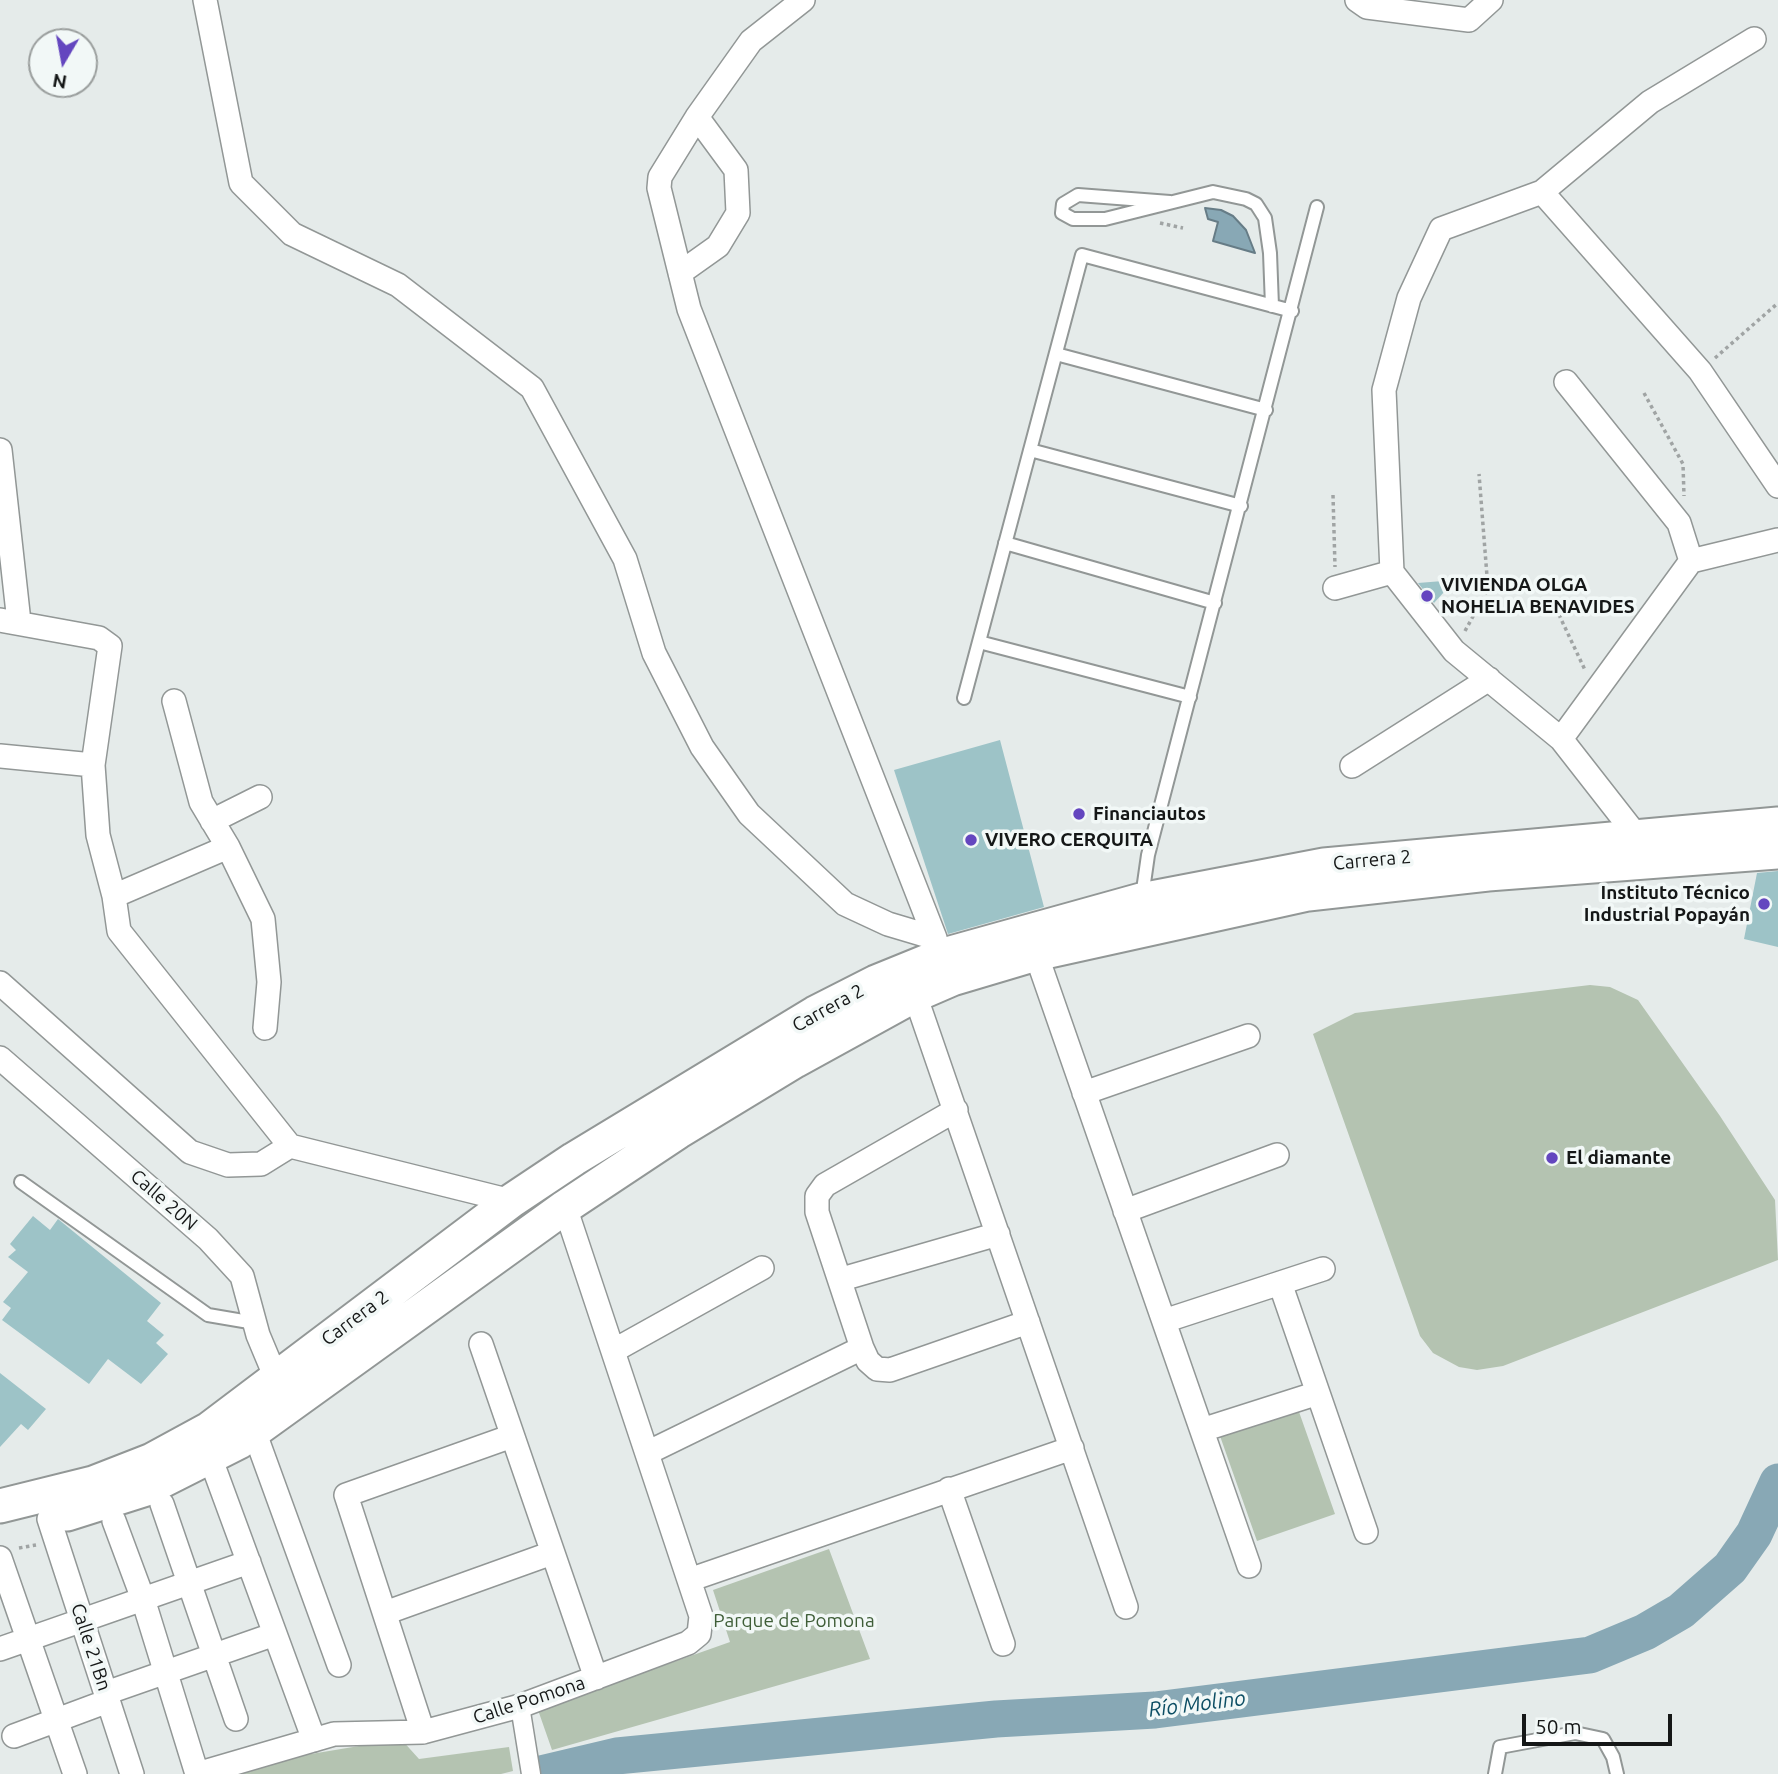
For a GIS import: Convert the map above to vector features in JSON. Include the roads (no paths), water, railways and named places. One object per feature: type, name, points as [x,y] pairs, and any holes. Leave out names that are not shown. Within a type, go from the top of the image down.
[{"type":"main road","name":"Carrera 2","points":[[0,1506],[69,1490],[152,1460],[209,1429],[511,1201],[574,1158],[815,1013],[937,947],[1141,901],[1324,864],[1778,824]]},
{"type":"main road","name":"Carrera 2","points":[[4,1545],[53,1530],[146,1489],[254,1431],[565,1207],[771,1076],[915,995],[952,979],[1036,954],[1308,894],[1488,874],[1778,852]]},
{"type":"street","points":[[205,0],[240,183],[292,234],[398,285],[532,388],[625,559],[654,653],[702,747],[749,814],[845,904],[937,947]]},
{"type":"street","points":[[803,0],[751,41],[697,117],[660,177],[661,196],[688,309],[937,947]]},
{"type":"street","points":[[1357,0],[1367,7],[1469,20],[1491,0]]},
{"type":"street","points":[[1636,835],[1561,739],[1454,651],[1392,572],[1384,390],[1409,298],[1441,229],[1542,192],[1650,102],[1754,39]]},
{"type":"street","points":[[680,273],[718,246],[738,213],[736,170],[697,117]]},
{"type":"street","points":[[1542,192],[1700,371],[1778,486]]},
{"type":"street","points":[[1566,383],[1679,523],[1691,561]]},
{"type":"street","points":[[0,450],[9,621],[99,638],[110,646],[93,765],[98,835],[114,896],[119,931],[290,1146],[511,1201]]},
{"type":"street","points":[[1561,739],[1691,561],[1778,540]]},
{"type":"street","points":[[1335,588],[1392,572]]},
{"type":"street","points":[[1352,766],[1489,679]]},
{"type":"street","points":[[174,701],[201,802],[228,847],[263,919],[269,982],[265,1028]]},
{"type":"street","points":[[0,756],[93,765]]},
{"type":"street","points":[[212,821],[260,797]]},
{"type":"street","points":[[114,896],[228,847]]},
{"type":"street","points":[[1036,954],[1249,1566]]},
{"type":"street","points":[[0,983],[190,1152],[228,1165],[261,1164],[290,1146]]},
{"type":"street","points":[[915,995],[1126,1607]]},
{"type":"street","points":[[1084,1093],[1248,1036]]},
{"type":"street","name":"Calle 20N","points":[[0,1058],[208,1239],[242,1276],[255,1323],[276,1378]]},
{"type":"street","points":[[956,1110],[825,1185],[817,1196],[817,1212],[842,1279],[862,1348],[868,1361],[877,1369],[890,1370],[1028,1322]]},
{"type":"street","points":[[1125,1211],[1277,1155]]},
{"type":"street","name":"Calle Pomona","points":[[197,1774],[334,1734],[423,1732],[520,1706],[688,1643],[699,1634],[701,1616],[565,1207]]},
{"type":"street","points":[[842,1279],[998,1234]]},
{"type":"street","points":[[613,1351],[762,1268]]},
{"type":"street","points":[[1164,1321],[1323,1269]]},
{"type":"street","points":[[1280,1283],[1366,1532]]},
{"type":"street","points":[[481,1344],[596,1678]]},
{"type":"street","points":[[647,1453],[862,1348]]},
{"type":"street","points":[[1202,1430],[1318,1393]]},
{"type":"street","points":[[254,1431],[340,1665]]},
{"type":"street","points":[[423,1732],[346,1495],[512,1436]]},
{"type":"street","points":[[688,1580],[1072,1448]]},
{"type":"street","points":[[210,1457],[314,1740]]},
{"type":"street","points":[[948,1489],[1003,1644]]},
{"type":"street","points":[[162,1504],[236,1719]]},
{"type":"street","points":[[114,1521],[143,1599],[197,1774]]},
{"type":"street","name":"Calle 21Bn","points":[[53,1530],[132,1774]]},
{"type":"street","points":[[4,1545],[28,1639],[75,1774]]},
{"type":"street","points":[[385,1613],[552,1553]]},
{"type":"street","points":[[0,1649],[249,1562]]},
{"type":"street","points":[[14,1736],[57,1722],[166,1672],[275,1634]]},
{"type":"street","points":[[520,1706],[531,1774]]},
{"type":"lane","points":[[1170,202],[1078,195],[1063,204],[1062,212],[1073,219],[1105,219],[1213,192],[1256,204],[1265,218],[1269,241],[1272,306]]},
{"type":"lane","points":[[1141,901],[1148,855],[1266,411],[1317,207]]},
{"type":"lane","points":[[964,698],[1082,255],[1292,311]]},
{"type":"lane","points":[[1056,354],[1266,411]]},
{"type":"lane","points":[[1030,450],[1241,506]]},
{"type":"lane","points":[[1005,543],[1215,603]]},
{"type":"lane","points":[[979,642],[1190,697]]},
{"type":"lane","points":[[21,1182],[208,1315],[255,1323]]},
{"type":"lane","points":[[1495,1774],[1500,1747],[1575,1733],[1603,1739],[1613,1757],[1617,1774]]},
{"type":"water","points":[[1205,208],[1221,210],[1233,216],[1246,230],[1255,253],[1213,241],[1218,222],[1208,219]]},
{"type":"waterway","name":"Río Molino","points":[[541,1774],[617,1756],[996,1719],[1155,1710],[1590,1655],[1645,1632],[1681,1611],[1730,1568],[1754,1534],[1778,1482]]},
{"type":"place","name":"VIVIENDA OLGA NOHELIA BENAVIDES","points":[[1427,596]]},
{"type":"place","name":"Financiautos","points":[[1079,814]]},
{"type":"place","name":"VIVERO CERQUITA","points":[[971,840]]},
{"type":"place","name":"Instituto Técnico Industrial Popayán","points":[[1764,904]]},
{"type":"place","name":"El diamante","points":[[1552,1158]]},
{"type":"park label","name":"Parque de Pomona","points":[[794,1621]]}]
